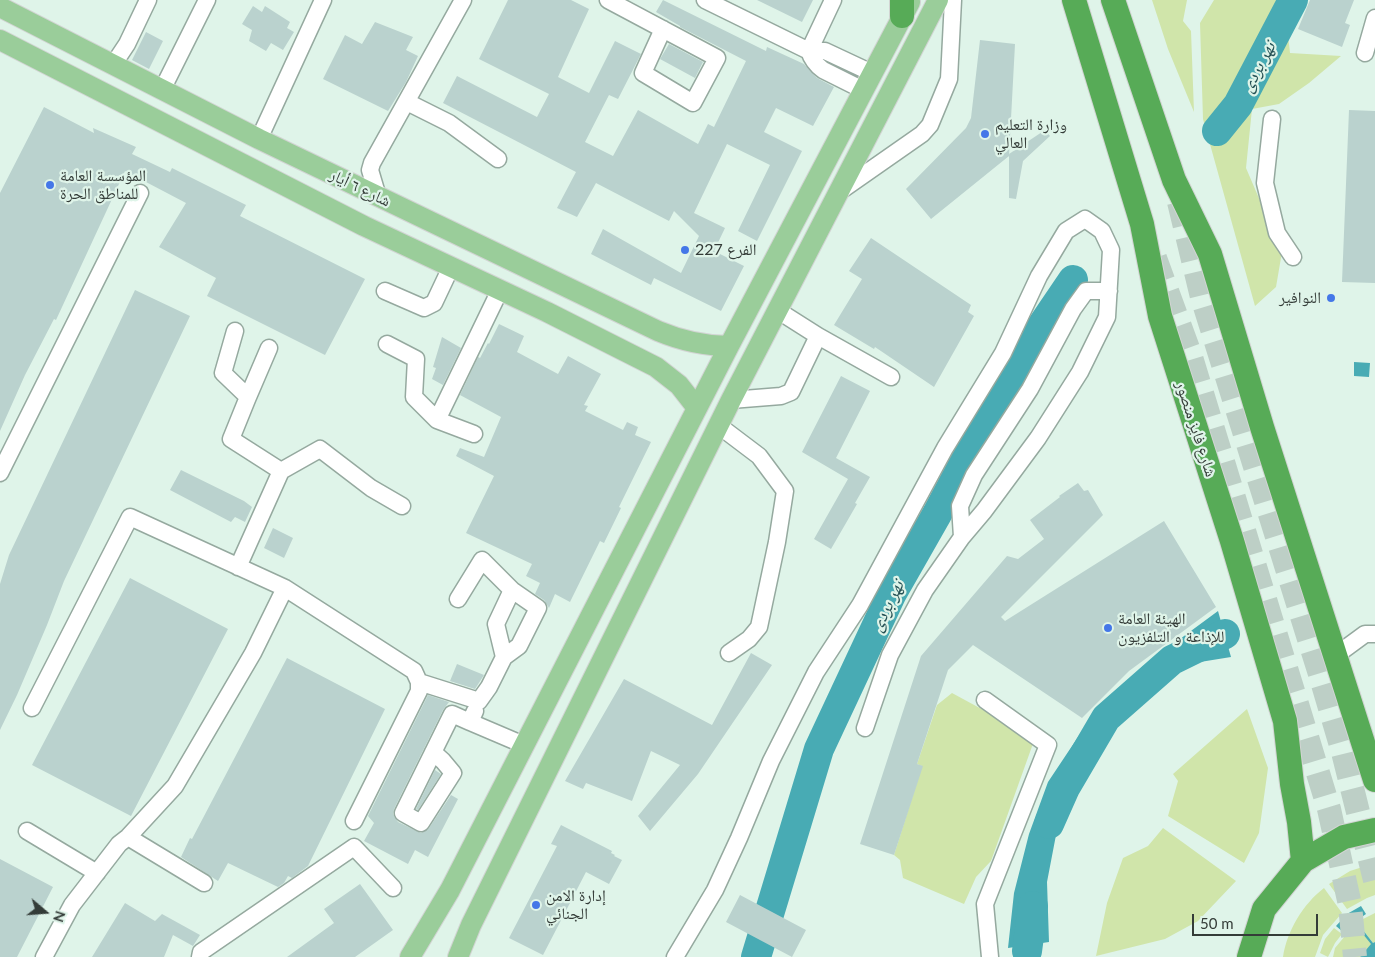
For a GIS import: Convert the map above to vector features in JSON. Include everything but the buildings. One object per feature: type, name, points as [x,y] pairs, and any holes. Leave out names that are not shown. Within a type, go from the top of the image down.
[{"type":"highway","name":"شارع فايز منصور","points":[[1074,0],[1142,224],[1160,316],[1232,541],[1285,721],[1303,861]]},
{"type":"highway","points":[[1113,0],[1174,180],[1210,254],[1262,427],[1375,780]]},
{"type":"highway","points":[[1249,957],[1264,908],[1303,861],[1344,838],[1375,830]]},
{"type":"main road","points":[[458,957],[475,916],[718,425],[938,0]]},
{"type":"main road","points":[[410,957],[450,890],[729,346],[868,82],[905,5]]},
{"type":"main road","name":"شارع ٦ أيار","points":[[0,7],[378,197],[672,337],[700,344],[729,346]]},
{"type":"main road","name":"شارع ٦ أيار","points":[[0,40],[203,142],[364,226],[547,312],[656,367],[679,385],[697,408]]},
{"type":"main road","points":[[203,142],[216,117]]},
{"type":"main road","points":[[364,226],[378,197]]},
{"type":"main road","points":[[547,312],[560,284]]},
{"type":"lane","points":[[113,65],[127,44],[148,0]]},
{"type":"lane","points":[[162,90],[207,0]]},
{"type":"lane","points":[[260,139],[323,0]]},
{"type":"lane","points":[[378,197],[370,170],[372,163],[463,0]]},
{"type":"lane","points":[[608,0],[663,29],[717,58],[693,103],[643,73],[663,29]]},
{"type":"lane","points":[[705,0],[809,51],[825,51],[868,82]]},
{"type":"lane","points":[[809,51],[833,0]]},
{"type":"lane","points":[[839,192],[922,134],[930,125],[950,79],[953,0]]},
{"type":"lane","points":[[1365,53],[1375,18]]},
{"type":"lane","points":[[407,102],[449,123],[498,159]]},
{"type":"lane","points":[[1272,119],[1265,183],[1277,232],[1293,257]]},
{"type":"lane","points":[[0,472],[140,193]]},
{"type":"lane","points":[[675,957],[715,890],[771,761],[816,672],[860,605],[945,448],[1003,353],[1039,276],[1066,231],[1085,220],[1102,231],[1112,250],[1107,317],[1080,372],[1038,438],[984,511],[962,537],[925,590],[890,655],[864,728]]},
{"type":"lane","points":[[384,291],[424,308],[434,302],[451,267]]},
{"type":"lane","points":[[437,420],[500,290]]},
{"type":"lane","points":[[962,537],[960,506],[974,475],[1030,389],[1073,309],[1086,291],[1109,291]]},
{"type":"lane","points":[[777,310],[891,378]]},
{"type":"lane","points":[[234,331],[224,373],[248,397]]},
{"type":"lane","points":[[731,400],[781,396],[792,392],[818,336]]},
{"type":"lane","points":[[387,344],[416,359],[414,398],[437,420],[474,434]]},
{"type":"lane","points":[[269,348],[231,439],[281,471]]},
{"type":"lane","points":[[718,425],[758,456],[785,491],[777,542],[758,627],[749,639],[729,653]]},
{"type":"lane","points":[[238,567],[281,471],[320,449],[371,488],[402,506]]},
{"type":"lane","points":[[32,708],[130,517],[285,588],[414,671],[419,682],[419,692],[354,821]]},
{"type":"lane","points":[[458,599],[482,560],[512,590],[538,608],[520,646],[504,657],[489,687],[479,701],[470,722]]},
{"type":"lane","points":[[44,957],[72,905],[119,844],[128,837],[176,786],[253,653],[285,588]]},
{"type":"lane","points":[[504,657],[496,624],[512,590]]},
{"type":"lane","points":[[1335,656],[1365,634],[1375,634]]},
{"type":"lane","points":[[419,682],[479,701]]},
{"type":"lane","points":[[984,700],[1048,745],[985,904],[990,957]]},
{"type":"lane","points":[[433,752],[452,714],[524,745]]},
{"type":"lane","points":[[27,831],[97,873]]},
{"type":"lane","points":[[128,837],[204,883]]},
{"type":"lane","points":[[200,957],[201,952],[354,847],[394,888]]},
{"type":"green space","points":[[1152,0],[1187,0],[1183,21],[1191,31],[1194,112],[1168,49]]},
{"type":"green space","points":[[1214,0],[1284,0],[1290,53],[1341,56],[1309,83],[1279,104],[1252,109],[1246,168],[1282,252],[1276,287],[1255,306],[1203,119],[1200,23]]},
{"type":"green space","points":[[952,693],[1035,738],[991,861],[976,877],[964,904],[903,878],[900,860],[894,855],[922,766],[917,764],[937,705]]},
{"type":"green space","points":[[1247,709],[1268,768],[1259,833],[1244,863],[1168,816],[1178,781],[1173,774]]},
{"type":"green space","points":[[1163,828],[1236,881],[1198,921],[1165,939],[1096,956],[1107,903],[1123,858],[1148,846]]},
{"type":"green space","points":[[1375,863],[1375,895],[1347,909],[1329,884],[1350,871]]},
{"type":"green space","points":[[1324,888],[1342,913],[1323,935],[1315,957],[1283,957],[1288,938],[1297,919],[1309,902]]},
{"type":"green space","points":[[1375,913],[1375,942],[1373,943],[1357,922]]},
{"type":"green space","points":[[1355,924],[1372,944],[1360,957],[1333,957],[1335,948]]},
{"type":"green space","points":[[1334,928],[1342,934],[1328,957],[1320,953],[1325,939]]},
{"type":"water","points":[[1354,362],[1370,363],[1369,377],[1354,376]]},
{"type":"water","points":[[1218,611],[1231,657],[1163,668],[1106,718],[1065,788],[1047,882],[1049,942],[1008,948],[1014,893],[1029,834],[1048,782],[1090,719],[1142,667]]},
{"type":"water","points":[[1361,906],[1366,914],[1356,921],[1373,943],[1375,942],[1375,957],[1360,957],[1371,944],[1354,923],[1343,932],[1336,926],[1347,914]]},
{"type":"waterway","name":"نهر بردى","points":[[1217,131],[1238,105],[1293,0]]},
{"type":"waterway","name":"نهر بردى","points":[[756,957],[819,749],[892,593],[937,514],[1018,361],[1073,280]]},
{"type":"waterway","name":"نهر بردى","points":[[1049,824],[1065,788],[1106,718],[1172,660],[1225,634]]},
{"type":"waterway","name":"نهر بردى","points":[[1027,951],[1033,906]]},
{"type":"tunnel","points":[[1179,202],[1202,297],[1343,752],[1375,880]]},
{"type":"tunnel","points":[[1155,258],[1190,354],[1329,809],[1350,905],[1355,957]]},
{"type":"place","name":"وزارة التعليم العالي","points":[[985,134]]},
{"type":"place","name":"المؤسسة العامة للمناطق الحرة","points":[[50,185]]},
{"type":"place","name":"الفرع 227","points":[[685,250]]},
{"type":"place","name":"النوافير","points":[[1331,298]]},
{"type":"place","name":"الهيئة العامة للإذاعة و التلفزيون","points":[[1108,628]]},
{"type":"place","name":"إدارة الامن الجنائي","points":[[536,905]]}]
